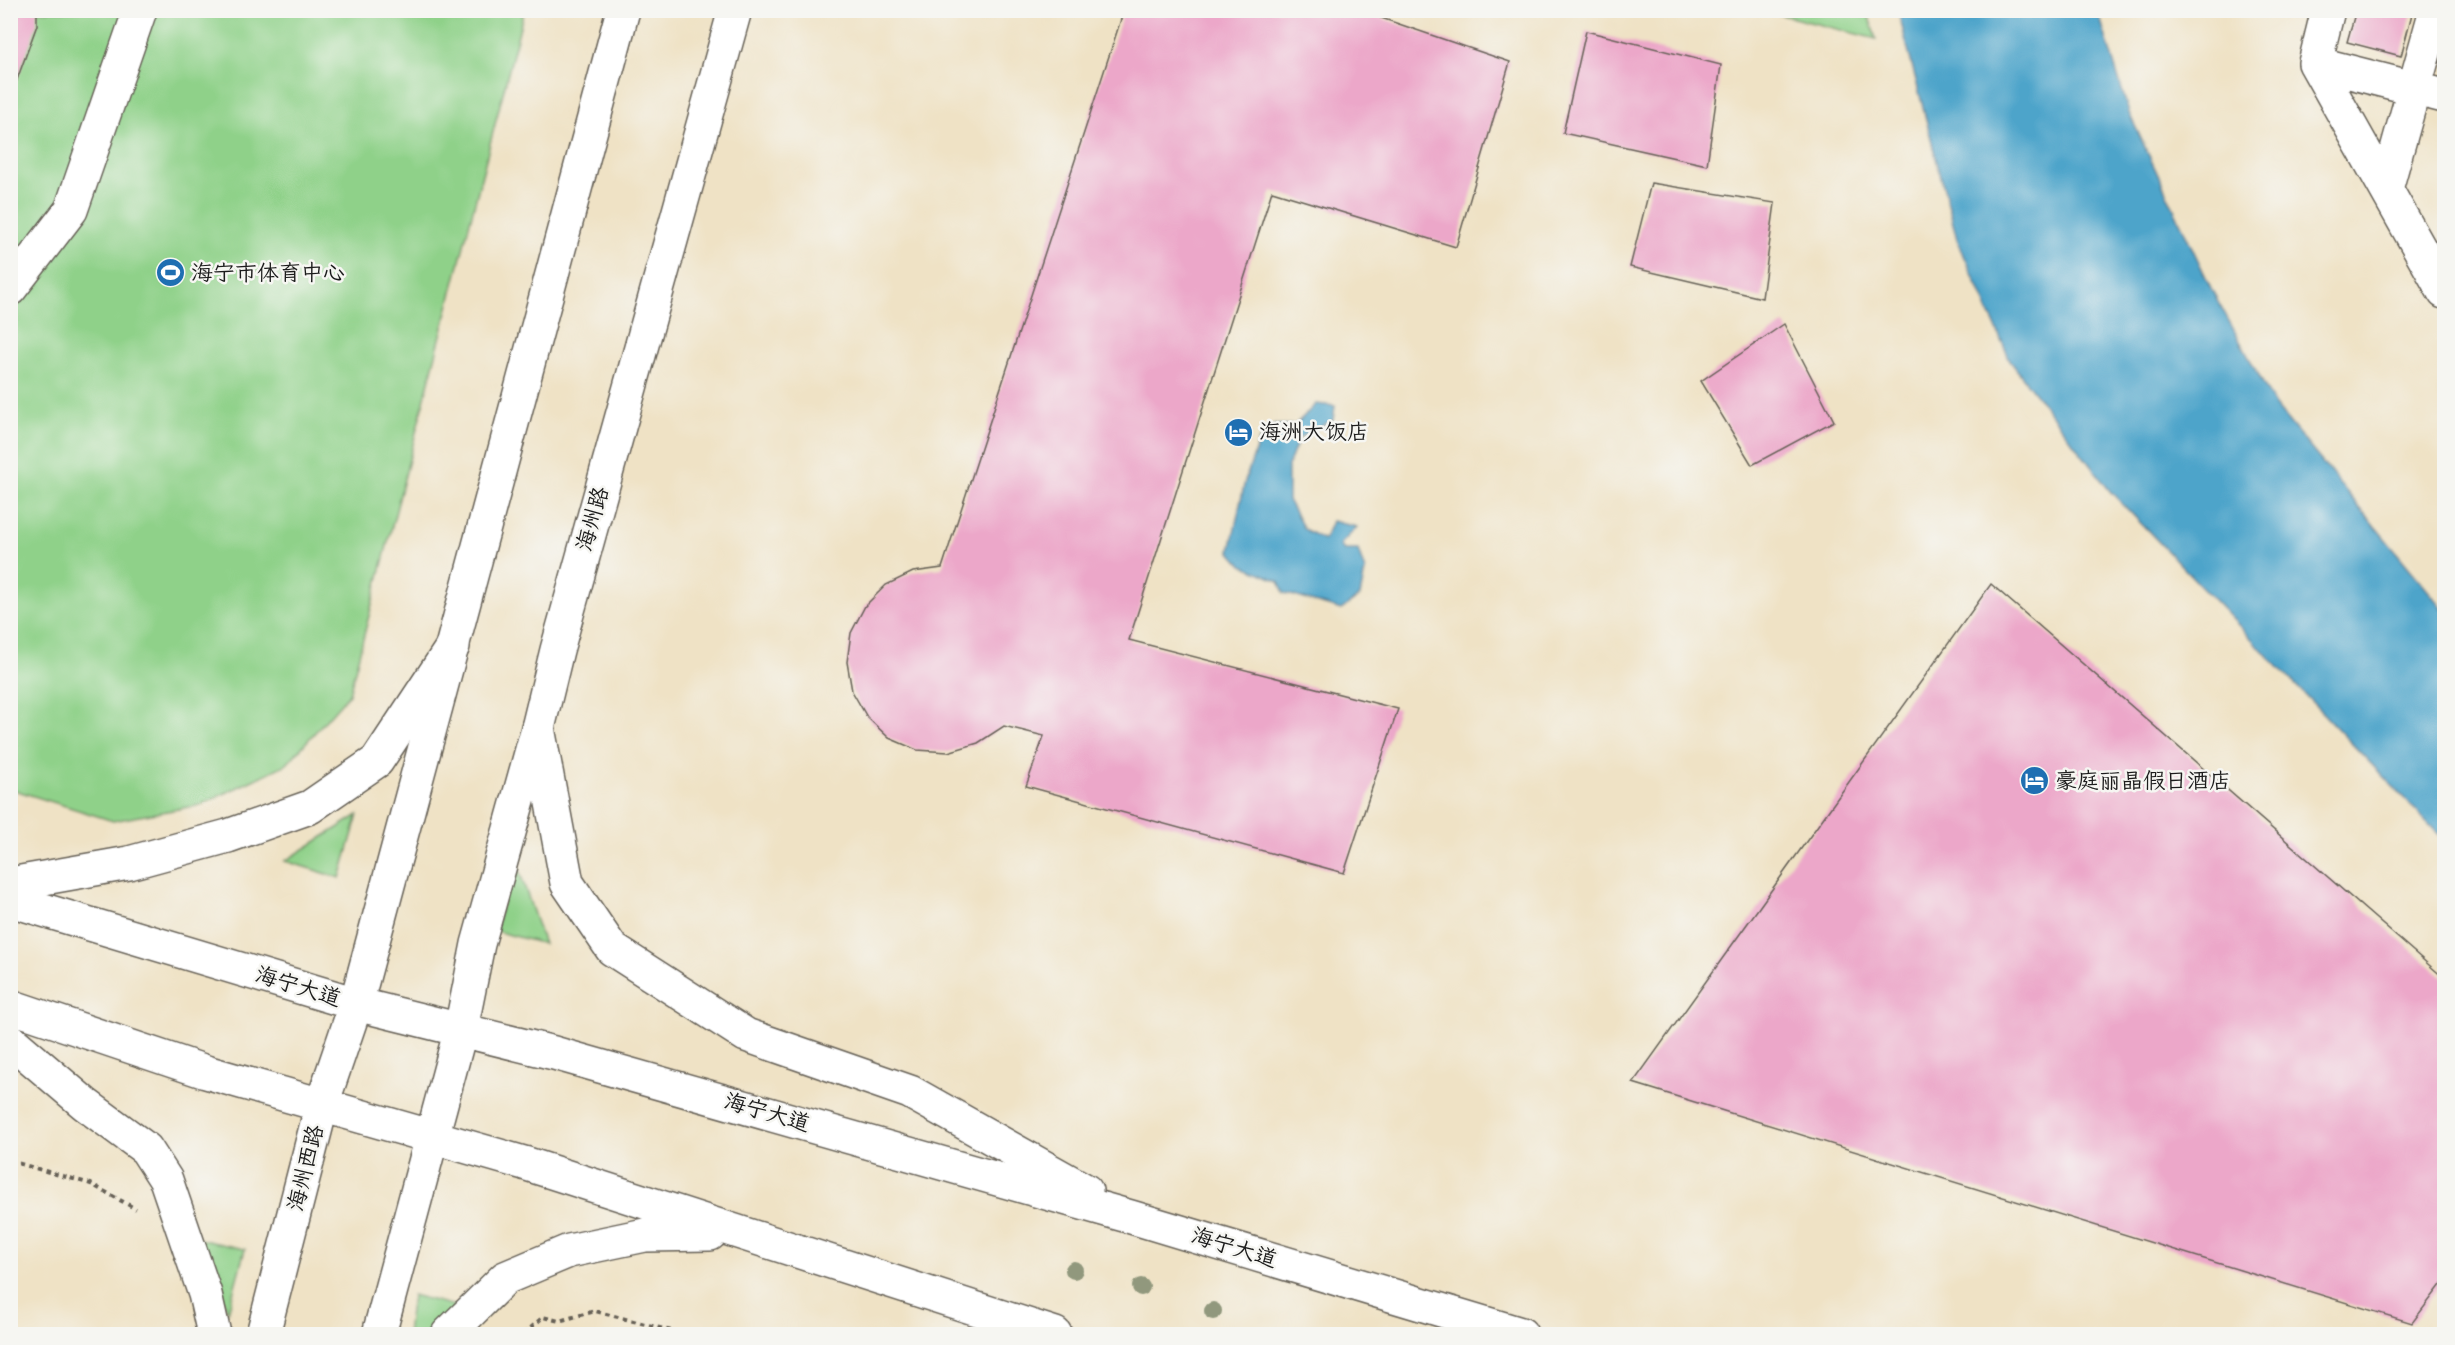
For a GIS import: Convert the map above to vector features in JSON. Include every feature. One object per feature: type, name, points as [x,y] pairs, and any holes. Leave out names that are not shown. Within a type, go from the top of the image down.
[{"type":"main road","points":[[10,289],[71,210],[140,10]]},
{"type":"main road","points":[[356,1004],[623,10]]},
{"type":"main road","name":"海州路","points":[[461,1029],[477,944],[735,10]]},
{"type":"main road","points":[[2328,10],[2314,63],[2445,292]]},
{"type":"main road","points":[[2386,189],[2429,92],[2436,10]]},
{"type":"main road","points":[[2314,63],[2429,92]]},
{"type":"main road","points":[[10,884],[129,863],[228,836],[310,807],[377,761],[453,646]]},
{"type":"main road","points":[[538,728],[567,883],[612,949],[746,1035],[910,1092],[1131,1217]]},
{"type":"main road","name":"海宁大道","points":[[10,900],[356,1004],[554,1053],[1131,1217],[1521,1335]]},
{"type":"main road","name":"海州西路","points":[[263,1335],[322,1104],[356,1004]]},
{"type":"main road","points":[[10,1006],[206,1072],[524,1163],[1054,1335]]},
{"type":"main road","points":[[379,1335],[461,1029]]},
{"type":"main road","points":[[10,1040],[85,1104],[146,1149],[166,1180],[205,1294],[214,1335]]},
{"type":"main road","points":[[448,1335],[506,1278],[569,1251],[645,1235],[736,1233]]},
{"type":"path","points":[[10,1161],[91,1184],[142,1213]]},
{"type":"path","points":[[524,1335],[543,1317],[559,1321],[595,1311],[683,1335]]},
{"type":"green space","points":[[10,11],[524,11],[349,694],[287,764],[200,805],[113,821],[11,789]]},
{"type":"green space","points":[[1766,11],[1867,11],[1876,39]]},
{"type":"green space","points":[[358,815],[340,878],[285,861]]},
{"type":"green space","points":[[515,858],[544,944],[495,931]]},
{"type":"green space","points":[[198,1239],[245,1249],[228,1312]]},
{"type":"green space","points":[[412,1295],[459,1307],[427,1334],[407,1334]]},
{"type":"water","points":[[1898,11],[2098,11],[2129,113],[2212,290],[2275,405],[2444,610],[2444,840],[2110,491],[2011,362],[1957,239]]},
{"type":"water","points":[[1316,404],[1335,406],[1333,420],[1299,438],[1288,466],[1288,500],[1304,529],[1324,540],[1332,521],[1357,527],[1340,545],[1344,550],[1358,550],[1365,571],[1360,596],[1341,610],[1284,593],[1279,581],[1242,565],[1230,551],[1245,481],[1259,440],[1274,425],[1295,425]]},
{"type":"building","points":[[10,10],[37,10],[37,25],[11,96]]},
{"type":"building","points":[[1124,10],[1358,10],[1510,62],[1456,247],[1272,191],[1129,640],[1398,709],[1344,873],[1026,786],[1044,736],[1004,726],[978,743],[948,752],[917,750],[889,738],[867,717],[852,691],[847,662],[851,633],[865,606],[886,585],[913,572],[942,568]]},
{"type":"building","points":[[2356,10],[2413,10],[2401,56],[2347,42]]},
{"type":"building","points":[[1586,31],[1721,65],[1707,165],[1563,133]]},
{"type":"building","points":[[1651,183],[1775,203],[1762,298],[1630,267]]},
{"type":"building","points":[[1784,324],[1834,421],[1752,465],[1701,381]]},
{"type":"building","name":"豪庭丽晶假日酒店","points":[[1991,584],[2444,978],[2444,1281],[2412,1323],[1633,1083]]},
{"type":"place","name":"海宁市体育中心","points":[[170,273]]},
{"type":"place","name":"海洲大饭店","points":[[1238,432]]},
{"type":"place","name":"豪庭丽晶假日酒店","points":[[2034,781]]}]
